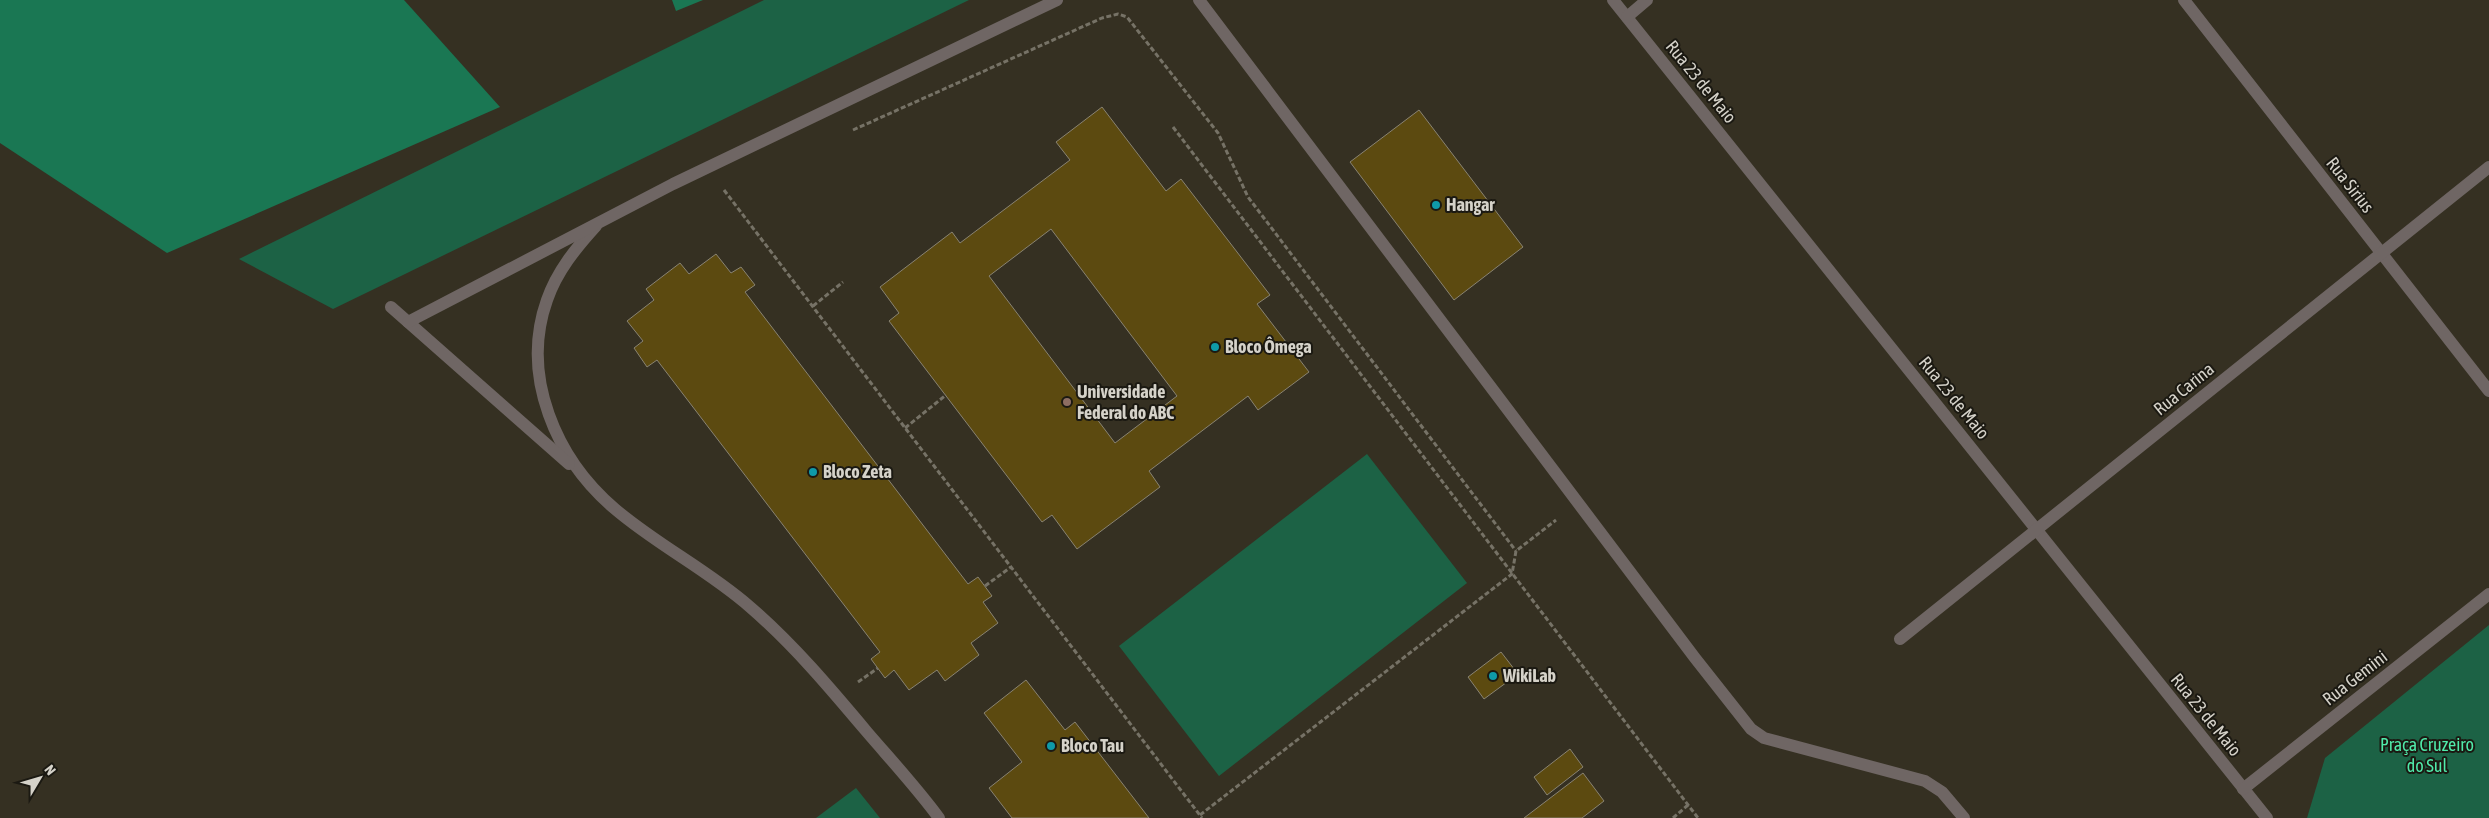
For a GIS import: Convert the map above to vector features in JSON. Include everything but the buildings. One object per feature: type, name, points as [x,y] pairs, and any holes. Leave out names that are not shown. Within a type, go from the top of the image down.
[{"type":"street","points":[[408,322],[596,226],[673,184],[1057,0]]},
{"type":"street","points":[[1199,0],[1695,658],[1757,734],[1925,781],[1942,792],[1964,818]]},
{"type":"street","name":"Rua 23 de Maio","points":[[1614,0],[2267,818]]},
{"type":"street","points":[[1627,17],[1647,0]]},
{"type":"street","name":"Rua Sirius","points":[[2184,0],[2489,391]]},
{"type":"street","name":"Rua Carina","points":[[1900,638],[2489,166]]},
{"type":"street","points":[[580,474],[556,433],[544,400],[540,373],[539,340],[547,300],[557,277],[576,248],[596,226]]},
{"type":"street","points":[[391,307],[580,474],[615,509],[726,588],[781,635],[839,698],[940,818]]},
{"type":"street","name":"Rua Gemini","points":[[2243,789],[2489,594]]},
{"type":"path","points":[[850,132],[1102,18],[1118,14],[1127,17],[1218,133],[1248,197],[1516,551]]},
{"type":"path","points":[[1173,128],[1698,818]]},
{"type":"path","points":[[717,192],[730,186]]},
{"type":"path","points":[[724,189],[1201,817],[1512,574],[1516,551],[1578,502]]},
{"type":"path","points":[[813,306],[843,282]]},
{"type":"path","points":[[905,428],[946,395]]},
{"type":"path","points":[[985,586],[1011,567]]},
{"type":"path","points":[[858,683],[878,668]]},
{"type":"path","points":[[852,677],[864,690]]},
{"type":"path","points":[[1673,818],[1688,805]]},
{"type":"green space","points":[[0,0],[404,0],[500,107],[167,253],[0,143]]},
{"type":"green space","points":[[672,0],[703,0],[676,11]]},
{"type":"green space","points":[[764,0],[969,0],[333,309],[239,259]]},
{"type":"green space","points":[[1367,454],[1467,583],[1219,776],[1119,646]]},
{"type":"green space","name":"Praça Cruzeiro do Sul","points":[[2489,625],[2489,818],[2307,818],[2325,758]]},
{"type":"green space","points":[[856,788],[880,818],[816,818]]},
{"type":"place","name":"Hangar","points":[[1436,205]]},
{"type":"place","name":"Bloco Ômega","points":[[1215,347]]},
{"type":"place","name":"Universidade Federal do ABC","points":[[1067,402]]},
{"type":"place","name":"Bloco Zeta","points":[[813,472]]},
{"type":"place","name":"WikiLab","points":[[1493,676]]},
{"type":"place","name":"Bloco Tau","points":[[1051,746]]}]
